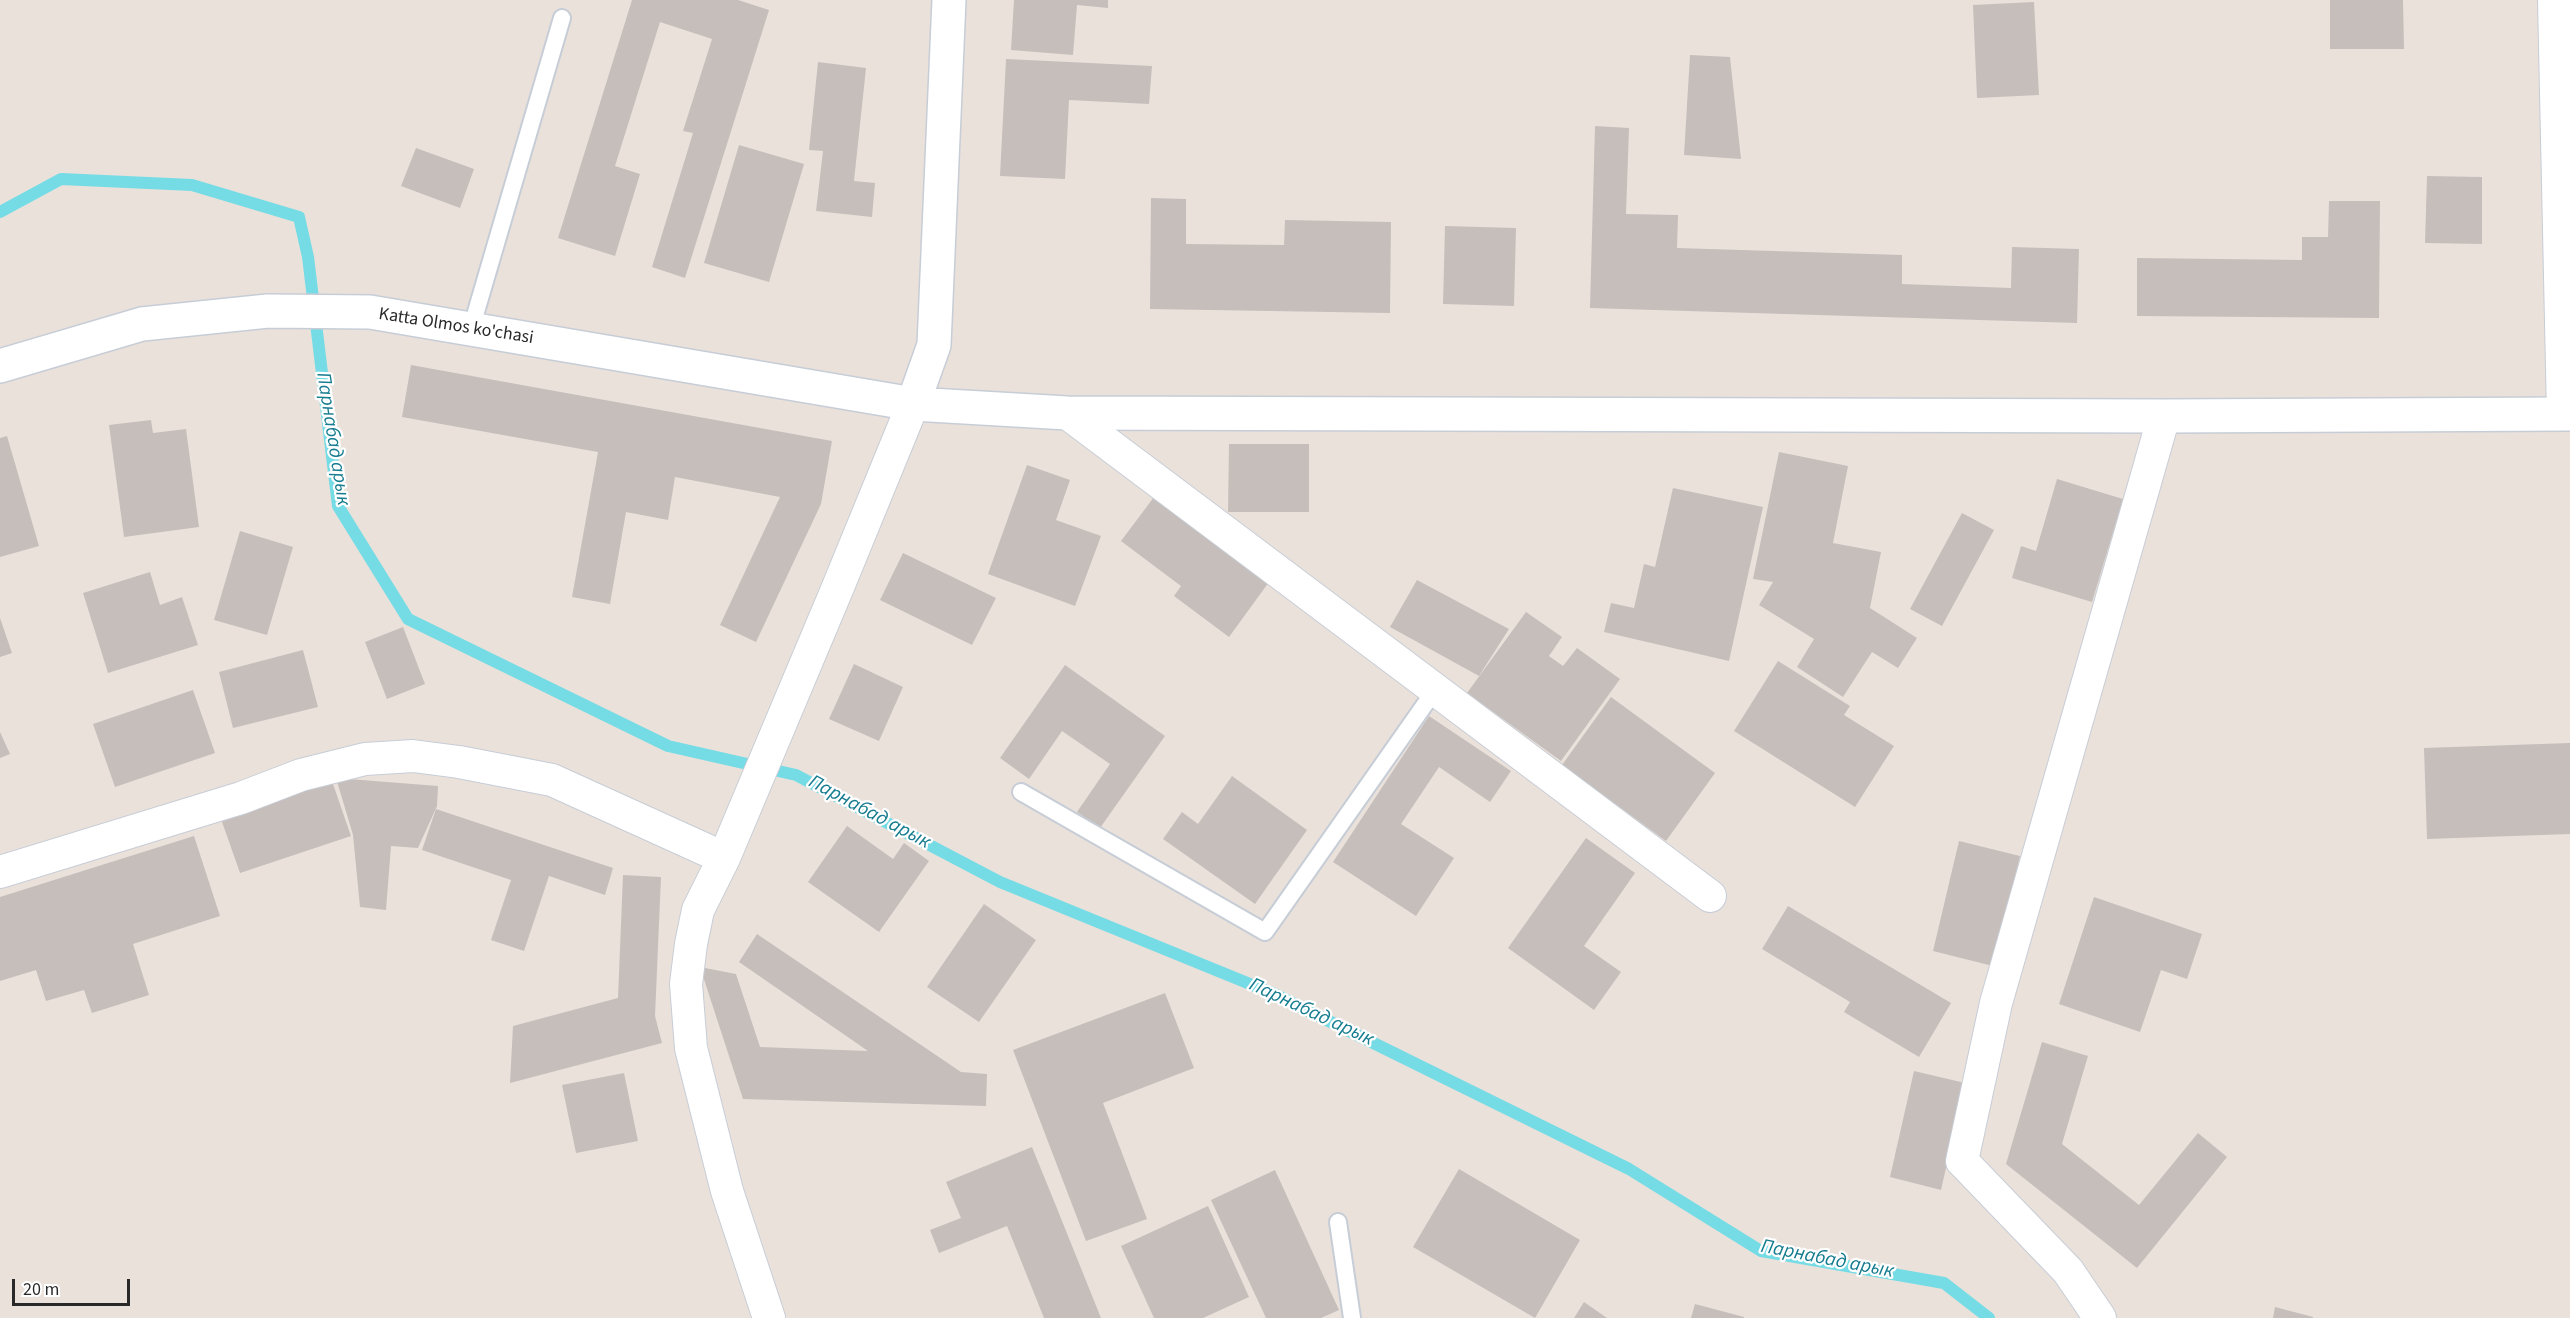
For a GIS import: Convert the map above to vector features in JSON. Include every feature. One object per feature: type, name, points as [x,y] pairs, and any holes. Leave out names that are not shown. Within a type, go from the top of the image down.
[{"type":"street","points":[[769,1318],[727,1191],[691,1048],[686,984],[691,944],[698,910],[724,858],[756,782],[913,404],[934,345],[949,0]]},
{"type":"street","points":[[2554,0],[2566,414]]},
{"type":"street","name":"Katta Olmos ko'chasi","points":[[0,366],[142,324],[268,311],[370,312],[913,404],[1066,413],[2164,416],[2566,414]]},
{"type":"street","points":[[1066,413],[1710,896]]},
{"type":"street","points":[[2100,1318],[2068,1271],[1962,1161],[1996,1003],[2164,416]]},
{"type":"street","points":[[0,872],[241,798],[301,776],[365,759],[413,756],[459,762],[552,780],[724,858]]},
{"type":"lane","points":[[471,329],[562,18]]},
{"type":"lane","points":[[1021,792],[1265,932],[1435,690]]},
{"type":"lane","points":[[1338,1222],[1352,1318]]},
{"type":"building","points":[[632,0],[738,0],[769,10],[685,278],[652,267],[693,133],[683,131],[712,39],[660,22],[615,166],[640,174],[615,256],[558,238]]},
{"type":"building","points":[[1014,0],[1108,0],[1108,8],[1077,5],[1073,55],[1011,50]]},
{"type":"building","points":[[2330,0],[2403,0],[2404,49],[2330,49]]},
{"type":"building","points":[[2034,2],[2039,95],[1977,98],[1973,5]]},
{"type":"building","points":[[1690,55],[1730,57],[1741,159],[1684,155]]},
{"type":"building","points":[[1006,59],[1152,66],[1149,104],[1069,100],[1065,179],[1000,176]]},
{"type":"building","points":[[818,62],[866,68],[854,181],[875,183],[872,217],[816,211],[823,151],[809,150]]},
{"type":"building","points":[[1595,126],[1629,128],[1626,214],[1678,215],[1677,248],[1902,255],[1902,284],[2011,288],[2012,247],[2079,249],[2077,323],[1590,308]]},
{"type":"building","points":[[739,145],[804,164],[769,282],[704,263]]},
{"type":"building","points":[[416,148],[474,169],[460,208],[401,186]]},
{"type":"building","points":[[2427,176],[2482,177],[2482,244],[2425,243]]},
{"type":"building","points":[[1151,198],[1186,199],[1186,244],[1284,245],[1285,220],[1391,222],[1390,313],[1150,309]]},
{"type":"building","points":[[2329,201],[2380,201],[2379,318],[2137,316],[2137,258],[2302,260],[2302,237],[2328,237]]},
{"type":"building","points":[[1445,226],[1516,228],[1514,306],[1443,304]]},
{"type":"building","points":[[411,365],[832,441],[821,504],[756,642],[720,625],[780,497],[675,477],[668,520],[626,512],[610,604],[572,597],[598,452],[402,417]]},
{"type":"building","points":[[151,420],[153,433],[186,429],[199,527],[124,537],[109,425]]},
{"type":"building","points":[[7,436],[39,546],[0,557],[0,438]]},
{"type":"building","points":[[1229,444],[1309,444],[1309,512],[1228,512]]},
{"type":"building","points":[[1779,452],[1848,466],[1833,543],[1881,552],[1870,608],[1917,638],[1898,668],[1872,652],[1843,697],[1797,667],[1814,639],[1759,605],[1773,582],[1753,579]]},
{"type":"building","points":[[1027,465],[1070,480],[1056,520],[1101,536],[1075,606],[988,574]]},
{"type":"building","points":[[2057,479],[2123,499],[2092,602],[2012,578],[2021,546],[2036,551]]},
{"type":"building","points":[[1673,488],[1763,507],[1729,661],[1604,632],[1611,603],[1634,608],[1644,564],[1655,567]]},
{"type":"building","points":[[1154,497],[1269,582],[1229,637],[1174,596],[1181,586],[1121,541]]},
{"type":"building","points":[[1962,513],[1994,530],[1942,626],[1910,609]]},
{"type":"building","points":[[240,531],[293,547],[267,635],[214,620]]},
{"type":"building","points":[[903,553],[996,598],[972,645],[880,600]]},
{"type":"building","points":[[150,572],[160,605],[182,597],[198,645],[108,673],[83,593]]},
{"type":"building","points":[[1417,580],[1509,629],[1479,676],[1390,627]]},
{"type":"building","points":[[1526,612],[1562,637],[1549,656],[1563,666],[1577,648],[1620,679],[1561,761],[1467,693]]},
{"type":"building","points":[[0,618],[12,653],[0,657]]},
{"type":"building","points":[[403,627],[425,684],[387,699],[365,642]]},
{"type":"building","points":[[303,650],[318,707],[233,728],[219,672]]},
{"type":"building","points":[[1778,661],[1850,706],[1844,715],[1894,746],[1855,807],[1734,731]]},
{"type":"building","points":[[854,664],[903,687],[879,741],[829,719]]},
{"type":"building","points":[[1065,665],[1165,736],[1100,828],[1077,812],[1110,764],[1062,731],[1029,779],[1000,758]]},
{"type":"building","points":[[193,690],[215,753],[115,787],[93,724]]},
{"type":"building","points":[[1611,697],[1715,773],[1666,841],[1562,765]]},
{"type":"building","points":[[1429,716],[1511,771],[1490,802],[1439,767],[1401,824],[1454,858],[1416,916],[1333,862]]},
{"type":"building","points":[[0,732],[10,754],[0,758]]},
{"type":"building","points":[[2570,743],[2570,834],[2427,839],[2424,748]]},
{"type":"building","points":[[1232,776],[1307,830],[1255,904],[1163,839],[1182,812],[1198,824]]},
{"type":"building","points":[[336,778],[438,786],[437,806],[418,848],[391,846],[386,910],[360,907],[353,835]]},
{"type":"building","points":[[332,781],[351,836],[240,873],[221,819]]},
{"type":"building","points":[[436,809],[613,868],[605,895],[549,876],[524,951],[491,940],[511,880],[422,850]]},
{"type":"building","points":[[847,826],[893,859],[904,843],[929,861],[879,932],[808,882]]},
{"type":"building","points":[[194,836],[220,916],[133,944],[149,995],[92,1013],[84,990],[46,1001],[36,970],[0,981],[0,897]]},
{"type":"building","points":[[1586,838],[1635,873],[1584,946],[1621,972],[1594,1010],[1508,948]]},
{"type":"building","points":[[1959,841],[2020,856],[1993,966],[1933,951]]},
{"type":"building","points":[[623,875],[661,877],[655,1016],[662,1043],[510,1083],[513,1026],[618,998]]},
{"type":"building","points":[[2094,897],[2202,934],[2187,979],[2161,970],[2140,1032],[2059,1004]]},
{"type":"building","points":[[984,904],[1036,940],[979,1022],[927,987]]},
{"type":"building","points":[[1788,906],[1951,1003],[1919,1057],[1844,1012],[1850,1002],[1762,949]]},
{"type":"building","points":[[757,934],[961,1072],[987,1074],[986,1106],[743,1099],[700,967],[736,974],[760,1047],[868,1051],[739,962]]},
{"type":"building","points":[[1165,993],[1194,1068],[1103,1103],[1147,1219],[1086,1241],[1013,1050]]},
{"type":"building","points":[[2042,1042],[2088,1056],[2062,1144],[2139,1205],[2198,1133],[2227,1157],[2137,1268],[2006,1164]]},
{"type":"building","points":[[1914,1071],[1965,1083],[1941,1190],[1890,1177]]},
{"type":"building","points":[[624,1073],[638,1141],[576,1153],[562,1085]]},
{"type":"building","points":[[1032,1147],[1101,1318],[1044,1318],[1007,1226],[939,1253],[930,1230],[961,1218],[946,1182]]},
{"type":"building","points":[[1459,1169],[1580,1240],[1535,1318],[1413,1247]]},
{"type":"building","points":[[1275,1170],[1339,1310],[1321,1318],[1266,1318],[1211,1200]]},
{"type":"building","points":[[1208,1206],[1249,1297],[1203,1318],[1154,1318],[1121,1246]]},
{"type":"building","points":[[1584,1302],[1607,1318],[1574,1318]]},
{"type":"building","points":[[1695,1304],[1744,1317],[1744,1318],[1691,1318]]},
{"type":"building","points":[[2275,1307],[2313,1317],[2313,1318],[2273,1318]]},
{"type":"waterway","name":"Парнабад арык","points":[[0,212],[61,179],[192,185],[299,217],[308,257],[338,506],[408,619],[668,746],[796,775],[1000,882],[1272,993],[1629,1169],[1761,1251],[1944,1283],[1989,1318]]}]
